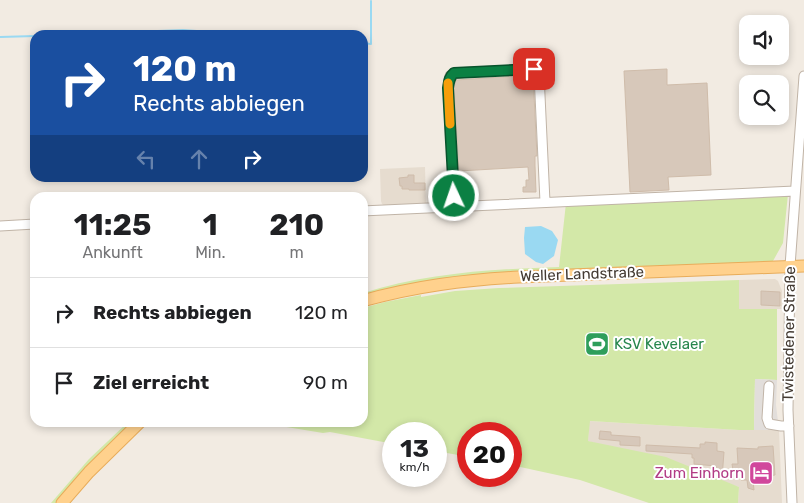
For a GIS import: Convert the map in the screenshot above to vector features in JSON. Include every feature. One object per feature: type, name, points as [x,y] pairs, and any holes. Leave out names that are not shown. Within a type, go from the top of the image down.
[{"type":"main road","name":"Weller Landstraße","points":[[368,300],[421,287],[475,279],[804,266]]},
{"type":"main road","points":[[62,503],[89,472],[135,427]]},
{"type":"street","points":[[455,206],[449,80],[454,73],[478,71],[538,70],[545,202]]},
{"type":"street","name":"Twistedener Straße","points":[[792,503],[788,351],[790,266],[804,76]]},
{"type":"street","points":[[368,211],[796,191]]},
{"type":"street","points":[[0,226],[30,224]]},
{"type":"street","points":[[769,386],[767,418],[769,424],[789,426]]},
{"type":"shaded area","points":[[425,167],[426,206],[387,207],[382,204],[380,169]]},
{"type":"shaded area","points":[[775,279],[778,281],[782,291],[782,309],[739,309],[739,280]]},
{"type":"shaded area","points":[[755,379],[777,380],[776,405],[779,430],[754,430]]},
{"type":"shaded area","points":[[589,421],[739,430],[779,430],[782,503],[738,503],[739,487],[588,441]]},
{"type":"green space","points":[[788,194],[783,243],[773,261],[659,267],[368,296],[368,292],[387,286],[460,273],[559,267],[566,203]]},
{"type":"green space","name":"KSV Kevelaer","points":[[739,280],[739,309],[777,309],[777,380],[755,379],[754,430],[590,421],[588,441],[666,457],[739,487],[738,503],[649,503],[580,480],[522,467],[522,422],[457,422],[457,455],[447,453],[447,422],[382,422],[382,442],[330,432],[323,433],[286,427],[368,427],[368,307],[421,295],[421,297],[455,291]]},
{"type":"green space","points":[[123,427],[129,427],[57,503],[51,503],[89,459]]},
{"type":"water","points":[[541,226],[552,231],[558,240],[554,256],[543,264],[536,262],[525,254],[524,238],[525,227]]},
{"type":"building","points":[[667,69],[667,85],[707,83],[711,175],[668,177],[669,190],[630,192],[624,71]]},
{"type":"building","points":[[533,75],[537,156],[535,156],[536,192],[523,192],[523,187],[526,187],[526,180],[529,180],[528,167],[459,171],[454,88],[456,80]]},
{"type":"building","points":[[408,175],[414,175],[414,183],[425,183],[425,190],[402,189],[399,178],[408,177]]},
{"type":"building","points":[[761,291],[780,292],[780,306],[761,305]]},
{"type":"building","points":[[600,431],[611,432],[611,435],[640,437],[640,446],[620,445],[620,441],[599,439]]},
{"type":"building","points":[[705,442],[717,443],[717,451],[724,452],[722,478],[715,475],[716,466],[694,464],[692,454],[646,451],[646,445],[700,448],[700,444],[705,444]]},
{"type":"building","points":[[773,446],[775,475],[768,476],[768,479],[753,480],[754,490],[748,488],[747,480],[741,480],[739,470],[733,470],[732,464],[738,464],[737,448],[758,449],[758,447]]},
{"type":"waterway","points":[[368,44],[371,44],[371,1]]},
{"type":"waterway","points":[[0,37],[30,36]]},
{"type":"slow traffic","points":[[448,83],[450,124]]},
{"type":"place","name":"KSV Kevelaer","points":[[597,344]]},
{"type":"place","name":"Zum Einhorn","points":[[761,473]]},
{"type":"route","points":[[454,196],[448,88],[450,76],[454,73],[534,69]]}]
